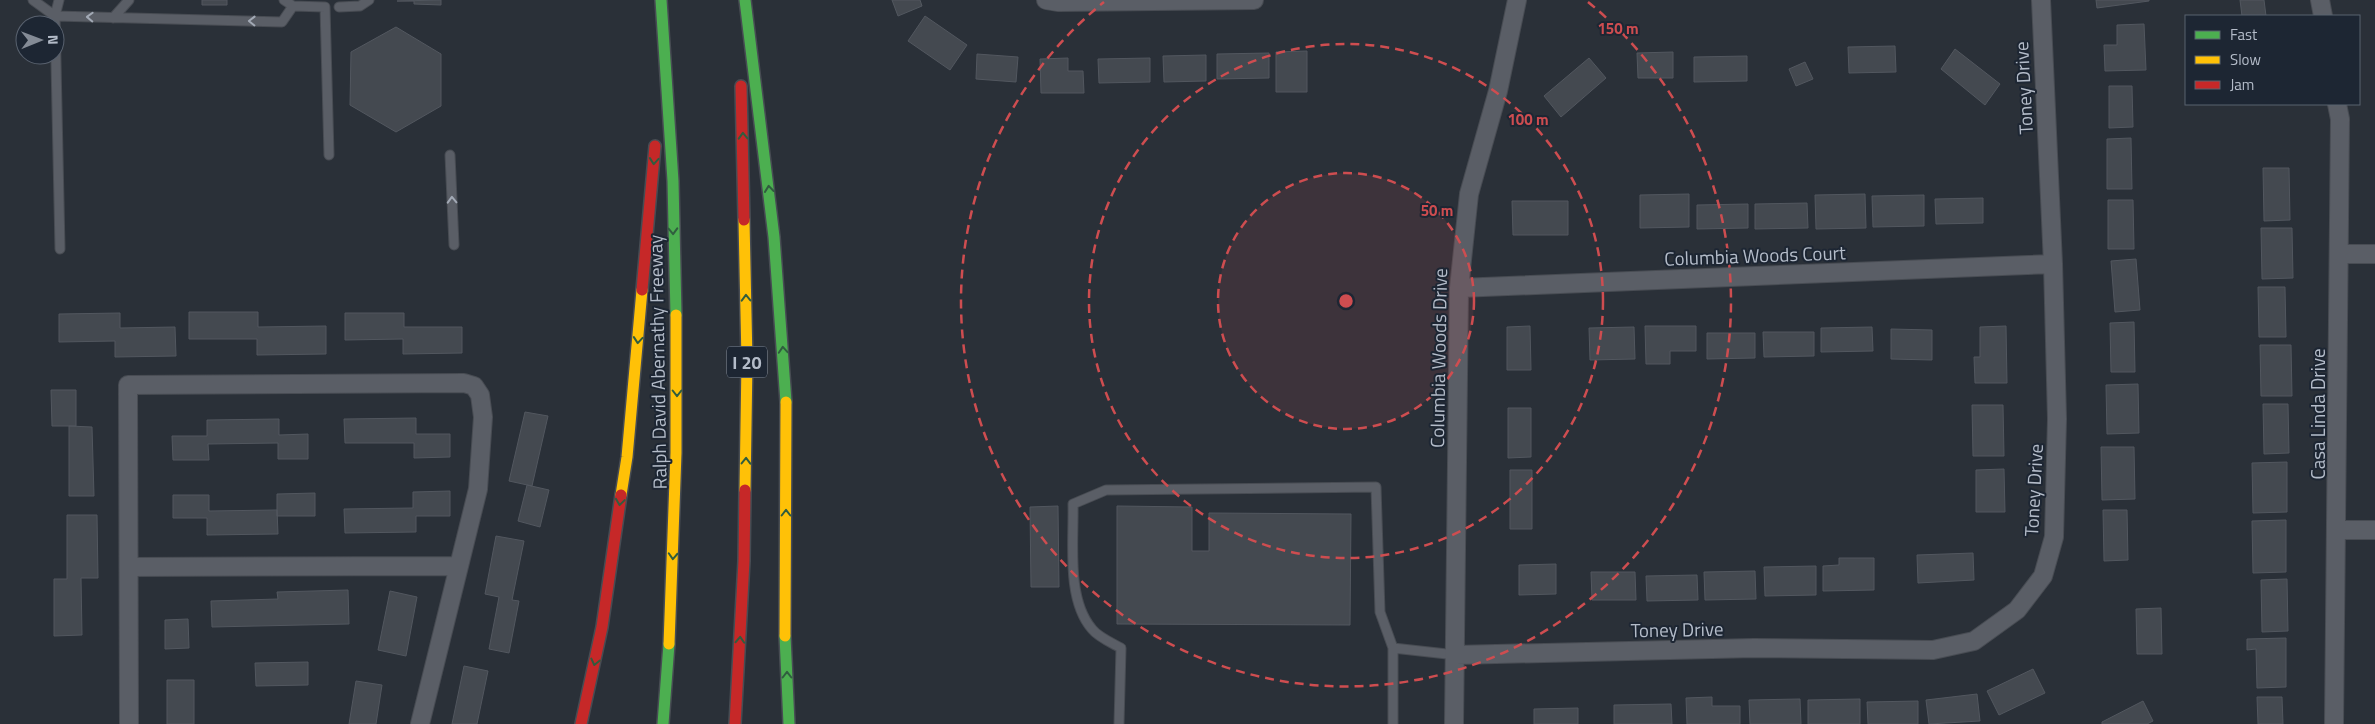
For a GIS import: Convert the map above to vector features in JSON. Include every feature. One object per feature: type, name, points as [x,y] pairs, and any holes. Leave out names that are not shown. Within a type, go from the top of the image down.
[{"type":"highway","name":"Ralph David Abernathy Freeway","points":[[661,0],[677,324],[676,487],[669,654],[663,724]]},
{"type":"highway","points":[[737,0],[739,49]]},
{"type":"highway","points":[[745,0],[767,165],[785,381],[789,724]]},
{"type":"highway","points":[[581,724],[602,627],[627,457],[663,25]]},
{"type":"highway","name":"I 20","points":[[735,724],[744,561],[747,361],[740,78]]},
{"type":"street","points":[[1046,0],[1058,2],[1254,0]]},
{"type":"street","name":"Columbia Woods Drive","points":[[1454,724],[1459,288],[1469,194],[1498,91],[1517,0]]},
{"type":"street","name":"Toney Drive","points":[[1456,655],[1754,648],[1933,650],[1974,641],[2017,610],[2043,576],[2054,537],[2057,419],[2053,264],[2040,0]]},
{"type":"street","points":[[2320,0],[2322,15]]},
{"type":"street","name":"Casa Linda Drive","points":[[2334,724],[2338,530],[2340,254],[2340,120],[2337,105]]},
{"type":"street","points":[[2340,254],[2375,254]]},
{"type":"street","name":"Columbia Woods Court","points":[[1459,288],[2053,264]]},
{"type":"street","points":[[129,724],[128,385],[464,383],[474,386],[480,395],[483,417],[478,489],[457,566],[420,724]]},
{"type":"street","points":[[2338,530],[2375,530]]},
{"type":"street","points":[[129,567],[457,566]]},
{"type":"lane","points":[[33,0],[54,15]]},
{"type":"lane","points":[[55,15],[59,0]]},
{"type":"lane","points":[[113,18],[129,0]]},
{"type":"lane","points":[[284,0],[293,6],[332,7],[360,6],[369,0]]},
{"type":"lane","points":[[65,16],[282,22],[293,6]]},
{"type":"lane","points":[[329,155],[332,7]]},
{"type":"lane","points":[[56,65],[60,249]]},
{"type":"lane","points":[[450,155],[454,245]]},
{"type":"lane","points":[[1119,724],[1121,648],[1092,630],[1080,610],[1074,592],[1073,504],[1106,490],[1376,488],[1380,612],[1394,648],[1393,724]]},
{"type":"lane","points":[[1394,648],[1456,655]]},
{"type":"building","points":[[202,0],[227,0],[227,5],[202,5]]},
{"type":"building","points":[[441,0],[441,5],[414,4],[414,1],[397,1]]},
{"type":"building","points":[[892,0],[920,0],[922,6],[898,16]]},
{"type":"building","points":[[2096,0],[2149,0],[2149,1],[2097,8]]},
{"type":"building","points":[[2240,0],[2264,0],[2266,15],[2242,15]]},
{"type":"building","points":[[925,16],[967,45],[950,70],[908,41]]},
{"type":"building","points":[[2144,24],[2146,70],[2105,71],[2104,45],[2117,45],[2117,25]]},
{"type":"building","points":[[396,27],[441,54],[441,106],[396,132],[350,105],[351,52]]},
{"type":"building","points":[[1895,46],[1896,72],[1849,73],[1848,47]]},
{"type":"building","points":[[1955,49],[2000,84],[1985,105],[1941,69]]},
{"type":"building","points":[[1307,51],[1307,92],[1276,92],[1276,52]]},
{"type":"building","points":[[1673,52],[1673,78],[1638,78],[1637,53]]},
{"type":"building","points":[[1269,53],[1269,78],[1217,79],[1217,54]]},
{"type":"building","points":[[977,54],[1018,57],[1016,82],[976,79]]},
{"type":"building","points":[[1206,55],[1206,81],[1164,82],[1163,56]]},
{"type":"building","points":[[1747,56],[1747,81],[1694,82],[1694,57]]},
{"type":"building","points":[[1068,58],[1068,71],[1083,71],[1084,93],[1041,93],[1040,59]]},
{"type":"building","points":[[1150,58],[1150,82],[1099,83],[1098,59]]},
{"type":"building","points":[[1589,58],[1606,78],[1561,117],[1544,96]]},
{"type":"building","points":[[1805,62],[1813,79],[1796,86],[1789,69]]},
{"type":"building","points":[[2109,86],[2132,86],[2133,127],[2109,128]]},
{"type":"building","points":[[2131,138],[2132,189],[2107,189],[2107,139]]},
{"type":"building","points":[[2263,168],[2289,168],[2290,220],[2264,221]]},
{"type":"building","points":[[1689,194],[1689,227],[1640,228],[1640,195]]},
{"type":"building","points":[[1865,194],[1866,228],[1816,229],[1815,195]]},
{"type":"building","points":[[1924,195],[1924,226],[1873,227],[1872,196]]},
{"type":"building","points":[[1983,198],[1983,223],[1936,224],[1935,199]]},
{"type":"building","points":[[2108,200],[2133,200],[2134,249],[2108,249]]},
{"type":"building","points":[[1512,201],[1568,201],[1568,235],[1513,235]]},
{"type":"building","points":[[1807,203],[1808,228],[1755,229],[1755,204]]},
{"type":"building","points":[[1748,204],[1748,228],[1697,229],[1697,205]]},
{"type":"building","points":[[2261,228],[2292,228],[2293,278],[2262,279]]},
{"type":"building","points":[[2136,259],[2140,310],[2115,312],[2111,261]]},
{"type":"building","points":[[2258,287],[2285,287],[2286,337],[2259,337]]},
{"type":"building","points":[[189,312],[258,312],[258,327],[326,326],[326,354],[257,355],[257,339],[189,339]]},
{"type":"building","points":[[120,313],[120,328],[175,327],[176,356],[115,357],[115,341],[59,342],[59,314]]},
{"type":"building","points":[[345,313],[404,313],[404,327],[462,327],[462,353],[403,354],[403,339],[345,340]]},
{"type":"building","points":[[2134,322],[2135,372],[2111,372],[2110,323]]},
{"type":"building","points":[[1530,326],[1531,370],[1507,370],[1507,327]]},
{"type":"building","points":[[1645,326],[1696,326],[1696,351],[1670,351],[1670,364],[1646,364]]},
{"type":"building","points":[[2006,326],[2007,383],[1975,383],[1974,357],[1980,357],[1980,327]]},
{"type":"building","points":[[1634,327],[1635,359],[1590,360],[1589,328]]},
{"type":"building","points":[[1872,327],[1873,351],[1821,352],[1821,328]]},
{"type":"building","points":[[1891,329],[1932,330],[1932,360],[1891,359]]},
{"type":"building","points":[[1763,332],[1814,332],[1814,356],[1764,357]]},
{"type":"building","points":[[1707,333],[1755,333],[1755,358],[1707,359]]},
{"type":"building","points":[[2260,345],[2291,345],[2292,396],[2261,396]]},
{"type":"building","points":[[2138,384],[2139,433],[2107,434],[2106,385]]},
{"type":"building","points":[[51,390],[76,390],[76,426],[52,426]]},
{"type":"building","points":[[2263,404],[2288,404],[2289,453],[2264,454]]},
{"type":"building","points":[[1972,405],[2003,405],[2004,456],[1973,456]]},
{"type":"building","points":[[1508,408],[1531,408],[1531,457],[1508,458]]},
{"type":"building","points":[[525,412],[548,416],[532,486],[509,481]]},
{"type":"building","points":[[416,418],[416,434],[450,434],[450,457],[414,458],[414,443],[345,443],[344,419]]},
{"type":"building","points":[[279,419],[279,435],[308,434],[308,459],[278,459],[278,443],[208,444],[209,460],[173,460],[172,436],[207,436],[207,420]]},
{"type":"building","points":[[69,426],[92,427],[94,496],[69,496]]},
{"type":"building","points":[[2101,447],[2134,447],[2135,499],[2102,500]]},
{"type":"building","points":[[2287,462],[2287,512],[2253,513],[2252,463]]},
{"type":"building","points":[[2004,469],[2005,512],[1976,512],[1976,470]]},
{"type":"building","points":[[1510,470],[1532,470],[1532,529],[1510,529]]},
{"type":"building","points":[[527,485],[549,490],[540,527],[518,521]]},
{"type":"building","points":[[450,491],[450,516],[416,516],[416,532],[345,533],[344,509],[413,508],[413,492]]},
{"type":"building","points":[[315,493],[315,516],[277,516],[277,494]]},
{"type":"building","points":[[173,495],[209,495],[209,511],[277,510],[278,534],[207,535],[207,518],[173,518]]},
{"type":"building","points":[[1058,506],[1059,587],[1031,587],[1030,507]]},
{"type":"building","points":[[1117,506],[1192,507],[1192,551],[1209,551],[1209,513],[1351,514],[1350,625],[1117,624]]},
{"type":"building","points":[[2103,510],[2127,510],[2128,560],[2104,561]]},
{"type":"building","points":[[67,515],[97,515],[98,578],[81,578],[82,635],[54,636],[54,579],[67,579]]},
{"type":"building","points":[[2286,520],[2286,572],[2253,573],[2252,521]]},
{"type":"building","points":[[496,536],[524,541],[512,600],[519,601],[509,653],[489,649],[499,597],[485,594]]},
{"type":"building","points":[[1973,553],[1974,580],[1918,583],[1917,555]]},
{"type":"building","points":[[1839,558],[1874,558],[1874,590],[1823,591],[1823,566],[1839,565]]},
{"type":"building","points":[[1556,564],[1556,594],[1519,595],[1519,565]]},
{"type":"building","points":[[1816,566],[1816,595],[1765,596],[1764,567]]},
{"type":"building","points":[[1755,571],[1756,599],[1705,600],[1704,572]]},
{"type":"building","points":[[1591,572],[1635,572],[1636,600],[1592,600]]},
{"type":"building","points":[[1697,575],[1698,600],[1647,601],[1646,576]]},
{"type":"building","points":[[2287,579],[2288,631],[2262,632],[2261,580]]},
{"type":"building","points":[[348,590],[349,624],[212,627],[211,601],[278,599],[277,592]]},
{"type":"building","points":[[390,591],[417,597],[406,656],[378,650]]},
{"type":"building","points":[[2161,608],[2162,654],[2137,654],[2136,609]]},
{"type":"building","points":[[188,619],[189,648],[165,649],[165,620]]},
{"type":"building","points":[[2286,638],[2286,687],[2257,688],[2256,649],[2247,650],[2247,639]]},
{"type":"building","points":[[308,662],[308,685],[256,686],[255,663]]},
{"type":"building","points":[[464,666],[488,671],[477,724],[452,724]]},
{"type":"building","points":[[2033,669],[2045,693],[1999,715],[1987,691]]},
{"type":"building","points":[[167,680],[194,680],[194,724],[167,724]]},
{"type":"building","points":[[356,681],[382,685],[376,724],[349,724]]},
{"type":"building","points":[[1977,694],[1980,721],[1929,724],[1926,700]]},
{"type":"building","points":[[1712,697],[1712,706],[1740,706],[1740,724],[1687,724],[1686,698]]},
{"type":"building","points":[[2257,697],[2282,697],[2283,724],[2258,724]]},
{"type":"building","points":[[1800,699],[1801,724],[1750,724],[1749,700]]},
{"type":"building","points":[[1860,699],[1860,724],[1808,724],[1808,700]]},
{"type":"building","points":[[1918,701],[1918,724],[1868,724],[1867,702]]},
{"type":"building","points":[[2143,701],[2153,721],[2147,724],[2102,724],[2102,722]]},
{"type":"building","points":[[1671,704],[1672,724],[1614,724],[1614,705]]},
{"type":"building","points":[[1578,708],[1578,724],[1534,724],[1534,709]]},
{"type":"traffic: fast","points":[[661,0],[673,181],[676,315]]},
{"type":"traffic: fast","points":[[745,0],[774,237],[786,402]]},
{"type":"traffic: fast","points":[[785,636],[789,724]]},
{"type":"traffic: fast","points":[[663,724],[669,644]]},
{"type":"traffic: slow","points":[[744,220],[747,361],[745,490]]},
{"type":"traffic: slow","points":[[621,495],[627,457],[642,290]]},
{"type":"traffic: slow","points":[[669,644],[676,453],[676,315]]},
{"type":"traffic: slow","points":[[785,636],[786,402]]},
{"type":"traffic: jam","points":[[741,86],[744,220]]},
{"type":"traffic: jam","points":[[642,290],[655,146]]},
{"type":"traffic: jam","points":[[735,724],[744,561],[745,490]]},
{"type":"traffic: jam","points":[[581,724],[602,627],[621,495]]}]
